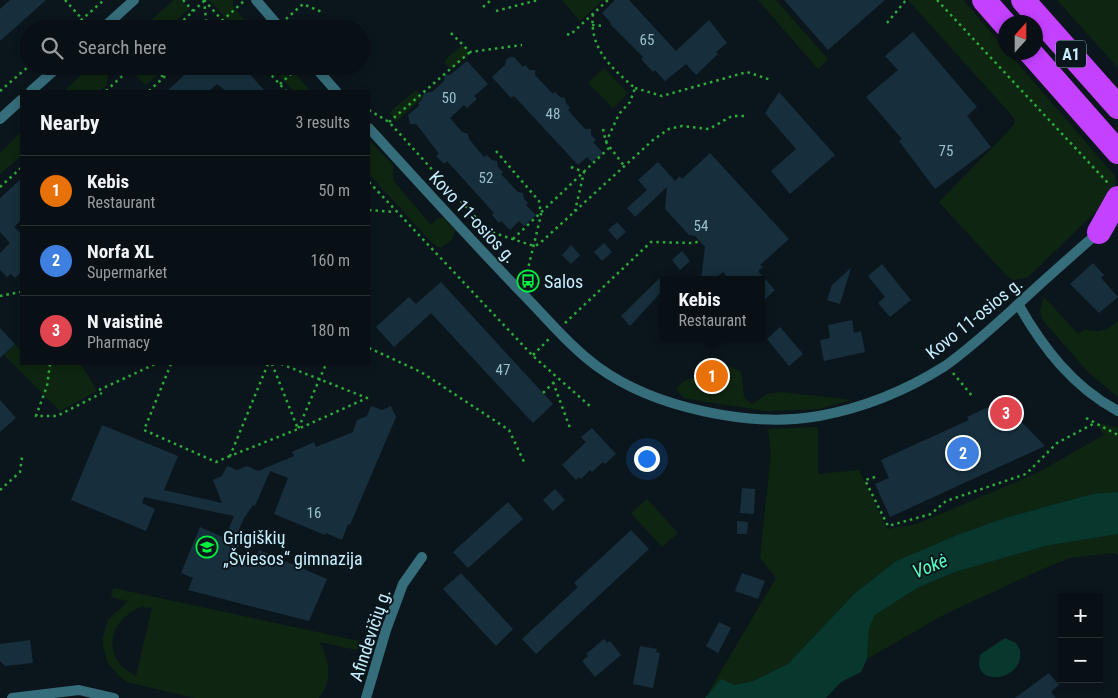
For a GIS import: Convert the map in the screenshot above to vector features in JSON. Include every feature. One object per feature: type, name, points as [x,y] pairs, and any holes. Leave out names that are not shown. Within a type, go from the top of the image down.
[{"type":"highway","points":[[984,0],[998,15]]},
{"type":"highway","name":"A1","points":[[1023,0],[1118,107]]},
{"type":"highway","name":"A1","points":[[1037,60],[1118,152]]},
{"type":"highway","points":[[1093,123],[1116,185],[1108,227]]},
{"type":"street","points":[[112,20],[134,0]]},
{"type":"street","points":[[256,0],[273,20]]},
{"type":"street","points":[[32,90],[49,75]]},
{"type":"street","points":[[322,75],[335,90]]},
{"type":"street","points":[[0,119],[20,101]]},
{"type":"street","name":"Kovo 11-osios g.","points":[[370,129],[558,330],[603,371],[649,395],[671,404],[732,416],[780,419],[818,416],[865,404],[910,386],[945,366],[1108,227]]},
{"type":"street","points":[[1018,304],[1037,338],[1064,370],[1082,387],[1118,411]]},
{"type":"street","name":"Afindevičių g.","points":[[366,698],[386,630],[403,584],[422,557]]},
{"type":"street","points":[[12,698],[79,690],[114,698]]},
{"type":"path","points":[[65,0],[82,20],[104,0]]},
{"type":"path","points":[[183,0],[193,11]]},
{"type":"path","points":[[184,20],[204,0]]},
{"type":"path","points":[[204,0],[221,20]]},
{"type":"path","points":[[204,0],[206,20]]},
{"type":"path","points":[[223,20],[245,0]]},
{"type":"path","points":[[483,8],[491,0]]},
{"type":"path","points":[[496,11],[538,0]]},
{"type":"path","points":[[567,34],[570,35],[608,0]]},
{"type":"path","points":[[887,23],[906,0]]},
{"type":"path","points":[[936,0],[1116,185]]},
{"type":"path","points":[[286,20],[303,4],[322,12]]},
{"type":"path","points":[[593,14],[591,29],[610,67],[635,88],[662,96],[747,72],[771,80]]},
{"type":"path","points":[[592,25],[603,26]]},
{"type":"path","points":[[451,33],[470,52]]},
{"type":"path","points":[[389,122],[470,52],[522,45]]},
{"type":"path","points":[[0,92],[20,74]]},
{"type":"path","points":[[107,90],[123,75]]},
{"type":"path","points":[[161,75],[164,78]]},
{"type":"path","points":[[150,90],[167,75]]},
{"type":"path","points":[[272,75],[285,90]]},
{"type":"path","points":[[280,84],[290,75]]},
{"type":"path","points":[[606,142],[618,114],[630,102],[635,88]]},
{"type":"path","points":[[370,111],[389,122],[488,231],[534,246],[539,244],[575,212],[653,140],[669,130],[682,126],[709,129],[732,116],[744,116]]},
{"type":"path","points":[[602,129],[606,142],[625,167]]},
{"type":"path","points":[[513,238],[541,215],[610,147]]},
{"type":"path","points":[[496,151],[539,201],[541,215],[522,292]]},
{"type":"path","points":[[571,167],[584,172]]},
{"type":"path","points":[[0,187],[20,169]]},
{"type":"path","points":[[575,212],[584,172]]},
{"type":"path","points":[[370,183],[533,356],[591,407]]},
{"type":"path","points":[[370,210],[396,212]]},
{"type":"path","points":[[565,323],[651,242],[694,243],[700,241]]},
{"type":"path","points":[[0,296],[20,292]]},
{"type":"path","points":[[533,356],[546,343]]},
{"type":"path","points":[[370,348],[421,372],[509,430],[525,464]]},
{"type":"path","points":[[50,365],[47,386],[36,416],[57,416],[100,391],[153,365]]},
{"type":"path","points":[[171,365],[144,430],[216,462],[298,429],[366,398],[284,365]]},
{"type":"path","points":[[230,456],[270,365]]},
{"type":"path","points":[[270,365],[298,429]]},
{"type":"path","points":[[298,429],[326,365]]},
{"type":"path","points":[[945,366],[959,378],[973,397]]},
{"type":"path","points":[[543,393],[557,379]]},
{"type":"path","points":[[553,382],[570,428]]},
{"type":"path","points":[[1086,418],[1118,435]]},
{"type":"path","points":[[875,477],[865,480],[888,526],[931,514],[946,501],[1026,474],[1057,443],[1095,423]]},
{"type":"path","points":[[0,490],[20,472],[22,457]]},
{"type":"shaded area","points":[[174,0],[181,0],[189,9],[177,20],[151,20]]},
{"type":"shaded area","points":[[209,0],[233,0],[233,7],[245,20],[227,20]]},
{"type":"shaded area","points":[[562,0],[603,0],[580,21]]},
{"type":"shaded area","points":[[758,0],[776,0],[828,59],[818,69]]},
{"type":"shaded area","points":[[908,0],[963,0],[998,41],[998,60],[1015,60],[1114,175],[1116,182],[1110,198],[1027,278],[1013,280],[1007,276],[939,202],[1014,125],[1015,119]]},
{"type":"shaded area","points":[[1057,0],[1118,0],[1118,68]]},
{"type":"shaded area","points":[[461,46],[465,47],[469,54],[452,69],[445,64],[446,59]]},
{"type":"shaded area","points":[[604,68],[628,93],[613,108],[588,83]]},
{"type":"shaded area","points":[[81,75],[108,75],[106,86],[101,90],[65,90]]},
{"type":"shaded area","points":[[135,75],[158,75],[146,85]]},
{"type":"shaded area","points":[[278,75],[296,75],[310,90],[292,90]]},
{"type":"shaded area","points":[[416,90],[423,97],[397,121],[394,120],[390,112]]},
{"type":"shaded area","points":[[20,133],[20,157],[0,174],[0,153]]},
{"type":"shaded area","points":[[370,141],[393,165],[393,180],[429,223],[432,224],[437,219],[443,217],[455,230],[452,239],[441,248],[434,245],[370,175]]},
{"type":"shaded area","points":[[1044,297],[1078,334],[1085,329],[1103,330],[1118,321],[1118,397],[1088,372],[1042,319],[1040,310]]},
{"type":"shaded area","points":[[15,344],[20,350],[20,365],[82,365],[97,391],[60,411],[4,355]]},
{"type":"shaded area","points":[[724,365],[741,372],[744,398],[752,404],[767,394],[782,392],[852,400],[819,409],[765,411],[683,398],[676,388],[684,381]]},
{"type":"shaded area","points":[[1102,424],[1118,428],[1118,492],[1092,494],[1005,518],[957,535],[896,561],[854,594],[788,664],[753,681],[735,685],[721,680],[707,695],[776,578],[760,558],[771,453],[768,429],[818,427],[818,474],[859,470],[887,529],[917,524],[1039,472],[1104,435],[1098,425]]},
{"type":"shaded area","points":[[647,499],[678,533],[662,547],[631,513]]},
{"type":"shaded area","points":[[1118,534],[1118,555],[1113,553],[1070,558],[1045,568],[947,613],[867,659],[869,628],[875,615],[917,588],[955,572],[1045,546]]},
{"type":"shaded area","points":[[113,588],[359,641],[357,650],[319,642],[328,663],[328,677],[319,698],[194,698],[127,682],[108,663],[103,646],[103,637],[108,620],[128,601],[111,597]],"holes":[[[141,607],[152,608],[136,676],[125,669],[117,660],[113,651],[115,630],[130,613]]]},
{"type":"water","name":"Vokė","points":[[1118,492],[1118,534],[1045,546],[955,572],[917,588],[875,615],[869,628],[867,659],[861,672],[841,682],[826,698],[705,698],[721,679],[735,685],[753,681],[788,664],[854,594],[896,561],[957,535],[1005,518],[1092,494]]},
{"type":"water","points":[[1005,638],[1016,643],[1020,650],[1019,661],[1014,669],[1006,675],[998,677],[989,676],[982,672],[979,665],[981,654]]},
{"type":"building","points":[[10,0],[46,0],[24,20],[20,20],[20,23],[0,41],[0,9]]},
{"type":"building","points":[[615,0],[629,0],[676,51],[709,20],[727,43],[716,52],[718,54],[696,75],[686,64],[665,81],[655,70],[653,72],[641,59],[643,57],[610,24],[602,13]]},
{"type":"building","points":[[784,0],[885,0],[828,50]]},
{"type":"building","points":[[913,32],[977,107],[967,116],[991,147],[935,189],[899,141],[902,139],[866,97],[898,70],[885,56]]},
{"type":"building","points":[[514,57],[523,67],[525,65],[530,70],[535,70],[535,75],[553,94],[555,92],[560,97],[565,98],[570,108],[568,110],[585,129],[591,129],[591,135],[596,140],[593,142],[603,153],[592,162],[587,157],[578,165],[514,96],[511,98],[492,77],[505,65],[506,60]]},
{"type":"building","points":[[467,61],[488,84],[474,96],[477,99],[467,108],[464,105],[450,118],[462,132],[468,134],[469,139],[484,157],[487,155],[492,160],[497,161],[498,167],[503,172],[501,174],[518,192],[523,193],[524,199],[528,203],[526,205],[536,215],[524,226],[519,221],[510,230],[501,221],[499,223],[492,215],[494,213],[447,161],[444,164],[436,156],[439,154],[416,124],[410,124],[408,115],[420,105],[418,104],[424,93],[432,92],[444,81],[445,75],[450,75]]},
{"type":"building","points":[[185,75],[250,75],[264,90],[225,90],[217,84],[210,90],[168,90]]},
{"type":"building","points":[[779,92],[835,155],[790,194],[771,171],[796,149],[765,113]]},
{"type":"building","points":[[710,153],[789,239],[760,265],[763,267],[758,271],[762,276],[726,276],[723,272],[718,276],[701,276],[705,247],[695,236],[689,235],[665,209],[667,187],[635,217],[627,208],[647,190],[638,180],[658,162],[675,181],[680,176],[682,179]]},
{"type":"building","points":[[20,180],[20,221],[14,227],[20,232],[20,273],[15,278],[11,274],[7,277],[0,270],[0,253],[10,243],[0,232],[0,198]]},
{"type":"building","points":[[617,222],[626,232],[617,240],[608,230]]},
{"type":"building","points":[[604,243],[612,252],[602,261],[594,252]]},
{"type":"building","points":[[571,245],[580,255],[571,264],[562,255]]},
{"type":"building","points":[[682,251],[690,261],[680,270],[672,260]]},
{"type":"building","points":[[1093,263],[1104,275],[1101,278],[1118,297],[1099,313],[1070,284]]},
{"type":"building","points":[[882,264],[911,300],[890,317],[878,303],[885,297],[868,276]]},
{"type":"building","points":[[851,268],[840,304],[827,300],[832,285]]},
{"type":"building","points":[[660,278],[660,293],[630,326],[621,316]]},
{"type":"building","points":[[765,279],[775,290],[765,299]]},
{"type":"building","points":[[441,282],[553,404],[533,423],[431,313],[394,347],[376,327],[409,297],[416,304]]},
{"type":"building","points":[[852,320],[854,333],[861,331],[865,352],[824,361],[820,340],[830,338],[828,325]]},
{"type":"building","points":[[780,327],[803,354],[789,366],[767,339]]},
{"type":"building","points":[[0,328],[15,344],[0,358]]},
{"type":"building","points":[[0,400],[16,418],[0,432]]},
{"type":"building","points":[[1001,401],[1045,446],[890,517],[875,484],[889,478],[881,460],[969,420],[967,417]]},
{"type":"building","points":[[371,406],[382,410],[391,406],[396,417],[342,540],[274,514],[288,478],[270,471],[255,506],[253,505],[244,518],[235,539],[241,541],[235,556],[253,563],[259,550],[327,579],[309,621],[188,590],[193,578],[181,573],[200,527],[225,538],[234,516],[144,497],[142,503],[155,509],[146,531],[71,500],[102,425],[178,456],[164,490],[222,503],[213,480],[222,476],[227,466],[237,470],[247,466],[258,471],[294,456],[292,452],[314,442],[316,447],[353,432],[357,420],[367,416]]},
{"type":"building","points":[[592,428],[616,454],[605,464],[603,462],[592,472],[590,470],[581,479],[579,477],[576,480],[562,465],[586,442],[581,437]]},
{"type":"building","points":[[742,488],[755,489],[754,514],[740,513]]},
{"type":"building","points":[[555,489],[565,500],[553,511],[543,500]]},
{"type":"building","points":[[508,502],[523,519],[468,568],[453,552]]},
{"type":"building","points":[[737,521],[748,522],[747,534],[737,534]]},
{"type":"building","points":[[631,530],[649,549],[536,654],[522,639],[578,587],[574,583]]},
{"type":"building","points":[[461,573],[513,629],[496,646],[443,589]]},
{"type":"building","points":[[742,573],[765,581],[758,599],[735,591]]},
{"type":"building","points":[[719,622],[731,628],[718,653],[706,646]]},
{"type":"building","points":[[604,639],[607,643],[610,641],[621,655],[595,677],[582,661],[588,656],[586,654]]},
{"type":"building","points":[[30,640],[33,663],[5,666],[0,661],[0,644]]},
{"type":"building","points":[[640,646],[657,649],[656,652],[660,653],[653,688],[633,684]]},
{"type":"building","points":[[1049,673],[1059,685],[1051,692],[1056,698],[1015,698]]},
{"type":"place","name":"Salos","points":[[528,281]]},
{"type":"place","name":"Kebis","points":[[712,376]]},
{"type":"place","name":"N vaistinė","points":[[1006,413]]},
{"type":"place","name":"Norfa XL","points":[[963,453]]},
{"type":"place","name":"Grigiškių „Šviesos“ gimnazija","points":[[207,547]]}]
